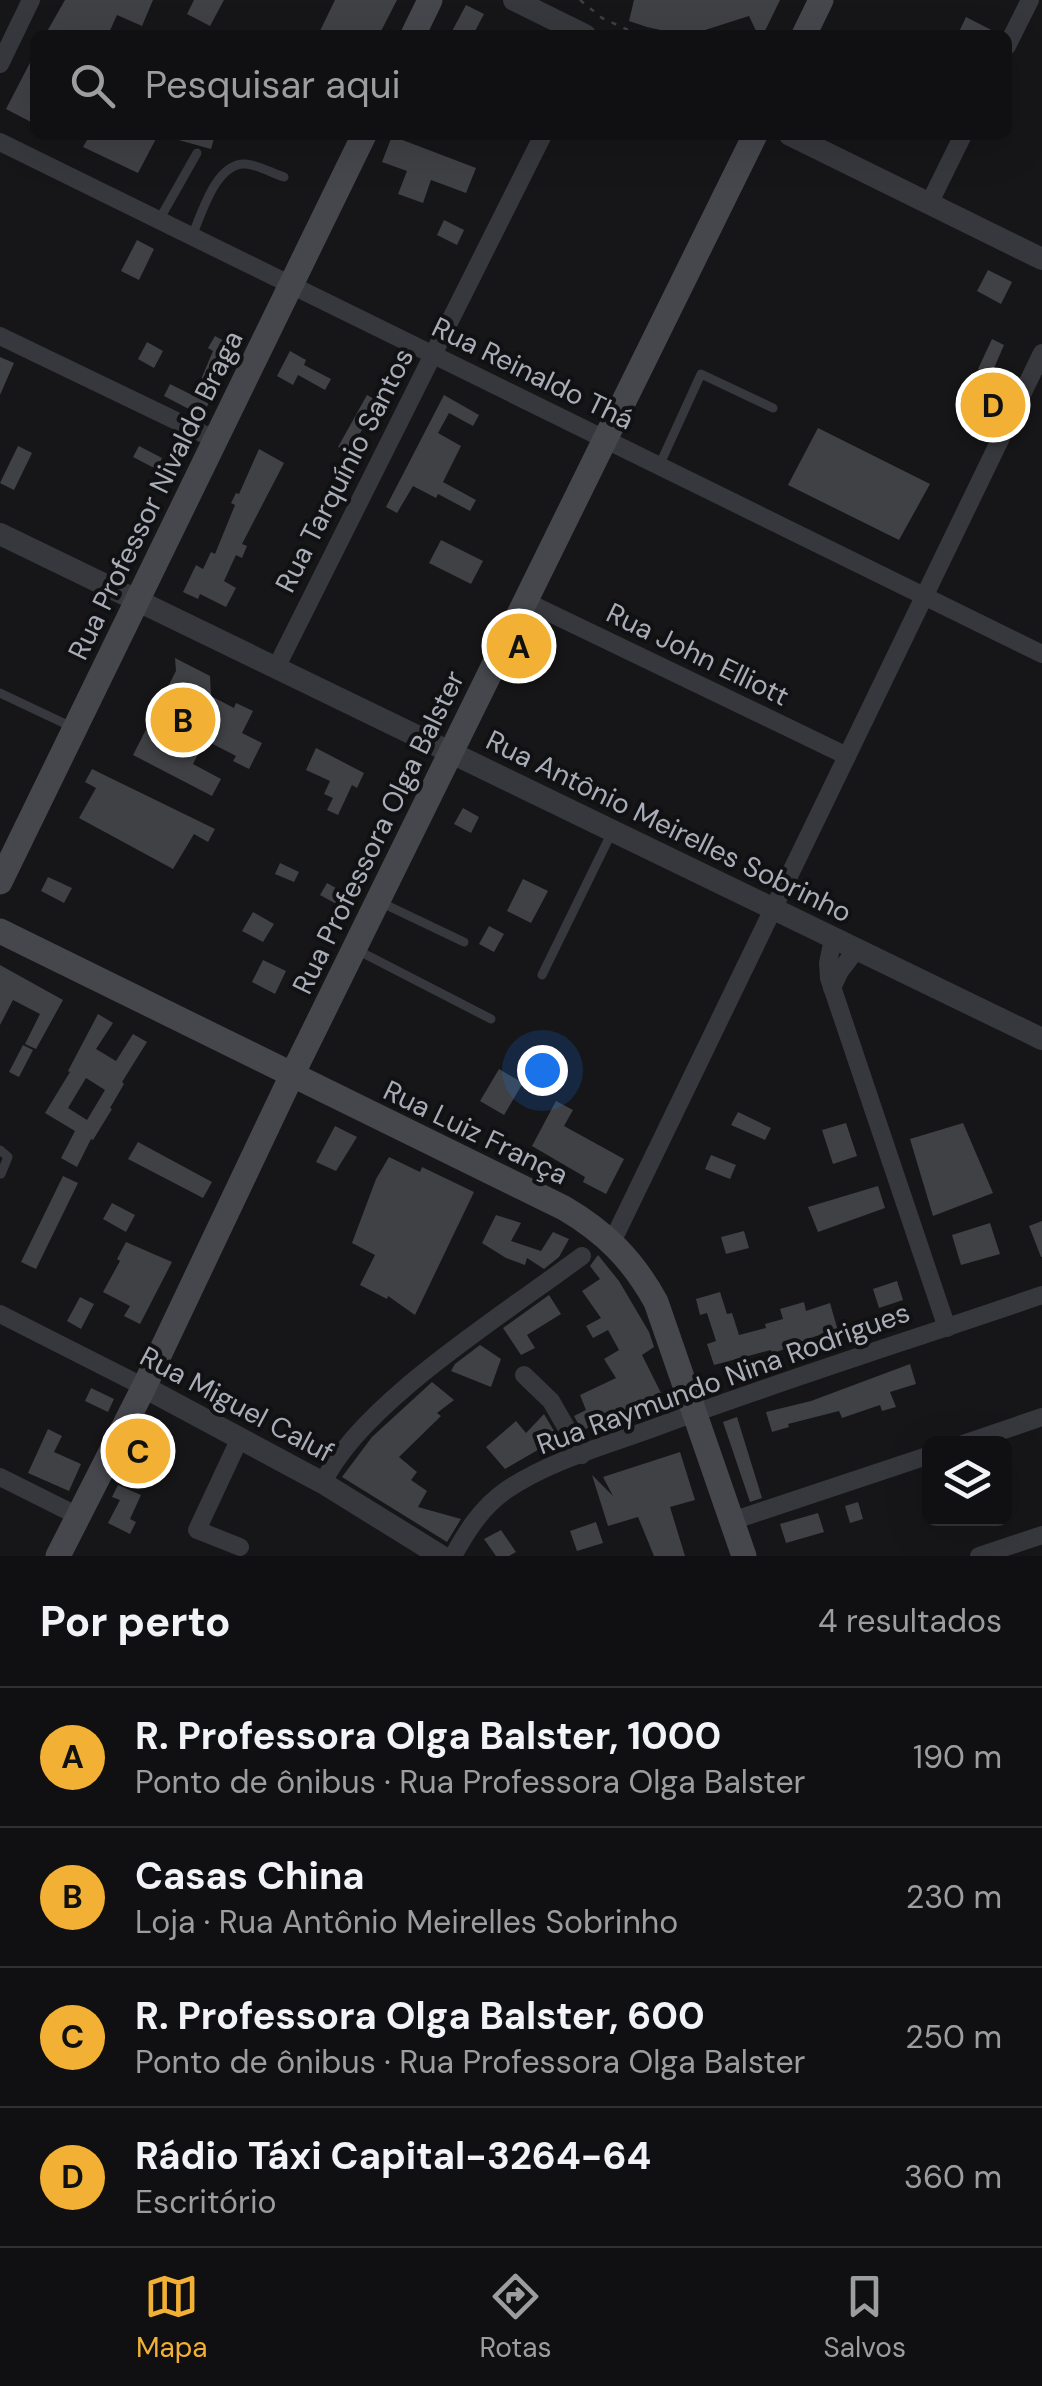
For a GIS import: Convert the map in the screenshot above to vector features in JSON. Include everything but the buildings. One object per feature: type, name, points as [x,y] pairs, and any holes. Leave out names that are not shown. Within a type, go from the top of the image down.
[{"type":"main road","points":[[415,30],[430,0]]},
{"type":"main road","points":[[806,30],[821,0]]},
{"type":"main road","name":"Rua Professor Nivaldo Braga","points":[[0,882],[362,140]]},
{"type":"main road","name":"Rua Professora Olga Balster","points":[[58,1556],[144,1388],[292,1075],[752,140]]},
{"type":"main road","name":"Rua Luiz França","points":[[0,931],[564,1208],[612,1242],[643,1278],[656,1302],[744,1556]]},
{"type":"street","points":[[0,64],[31,0]]},
{"type":"street","points":[[514,0],[575,30]]},
{"type":"street","points":[[1012,36],[1030,0]]},
{"type":"street","name":"Rua Tarquínio Santos","points":[[276,668],[540,140]]},
{"type":"street","points":[[800,140],[1042,259]]},
{"type":"street","points":[[929,204],[961,140]]},
{"type":"street","name":"Rua Reinaldo Thá","points":[[0,142],[1042,654]]},
{"type":"street","points":[[0,336],[216,440]]},
{"type":"street","points":[[612,1242],[1042,353]]},
{"type":"street","name":"Rua Antônio Meirelles Sobrinho","points":[[0,534],[1042,1040]]},
{"type":"street","name":"Rua John Elliott","points":[[525,601],[847,756]]},
{"type":"street","points":[[833,939],[828,962],[832,988],[947,1328]]},
{"type":"street","points":[[832,988],[856,950]]},
{"type":"street","points":[[322,1484],[335,1460],[409,1386],[582,1256]]},
{"type":"street","name":"Rua Raymundo Nina Rodrigues","points":[[453,1556],[474,1520],[503,1492],[544,1470],[695,1413],[1042,1296]]},
{"type":"street","name":"Rua Miguel Caluf","points":[[0,1314],[240,1438],[441,1556]]},
{"type":"street","points":[[524,1375],[551,1401],[582,1455]]},
{"type":"street","points":[[987,1436],[1042,1417]]},
{"type":"street","points":[[240,1438],[197,1530],[240,1547]]},
{"type":"street","points":[[732,1521],[922,1458]]},
{"type":"street","points":[[0,1477],[78,1516]]},
{"type":"street","points":[[979,1556],[1040,1542]]},
{"type":"lane","points":[[158,220],[197,152]]},
{"type":"lane","points":[[192,236],[225,170],[236,164],[250,164],[284,178]]},
{"type":"lane","points":[[659,466],[701,374],[773,408]]},
{"type":"lane","points":[[0,693],[75,728]]},
{"type":"lane","points":[[542,975],[612,832]]},
{"type":"lane","points":[[378,901],[464,942]]},
{"type":"lane","points":[[354,948],[491,1019]]},
{"type":"lane","points":[[0,1150],[8,1158],[1,1174]]},
{"type":"path","points":[[580,0],[626,30]]},
{"type":"place","name":"Rádio Táxi Capital-3264-64","points":[[993,405]]},
{"type":"place","name":"R. Professora Olga Balster, 1000","points":[[519,646]]},
{"type":"place","name":"Casas China","points":[[183,720]]},
{"type":"place","name":"R. Professora Olga Balster, 600","points":[[138,1451]]}]
